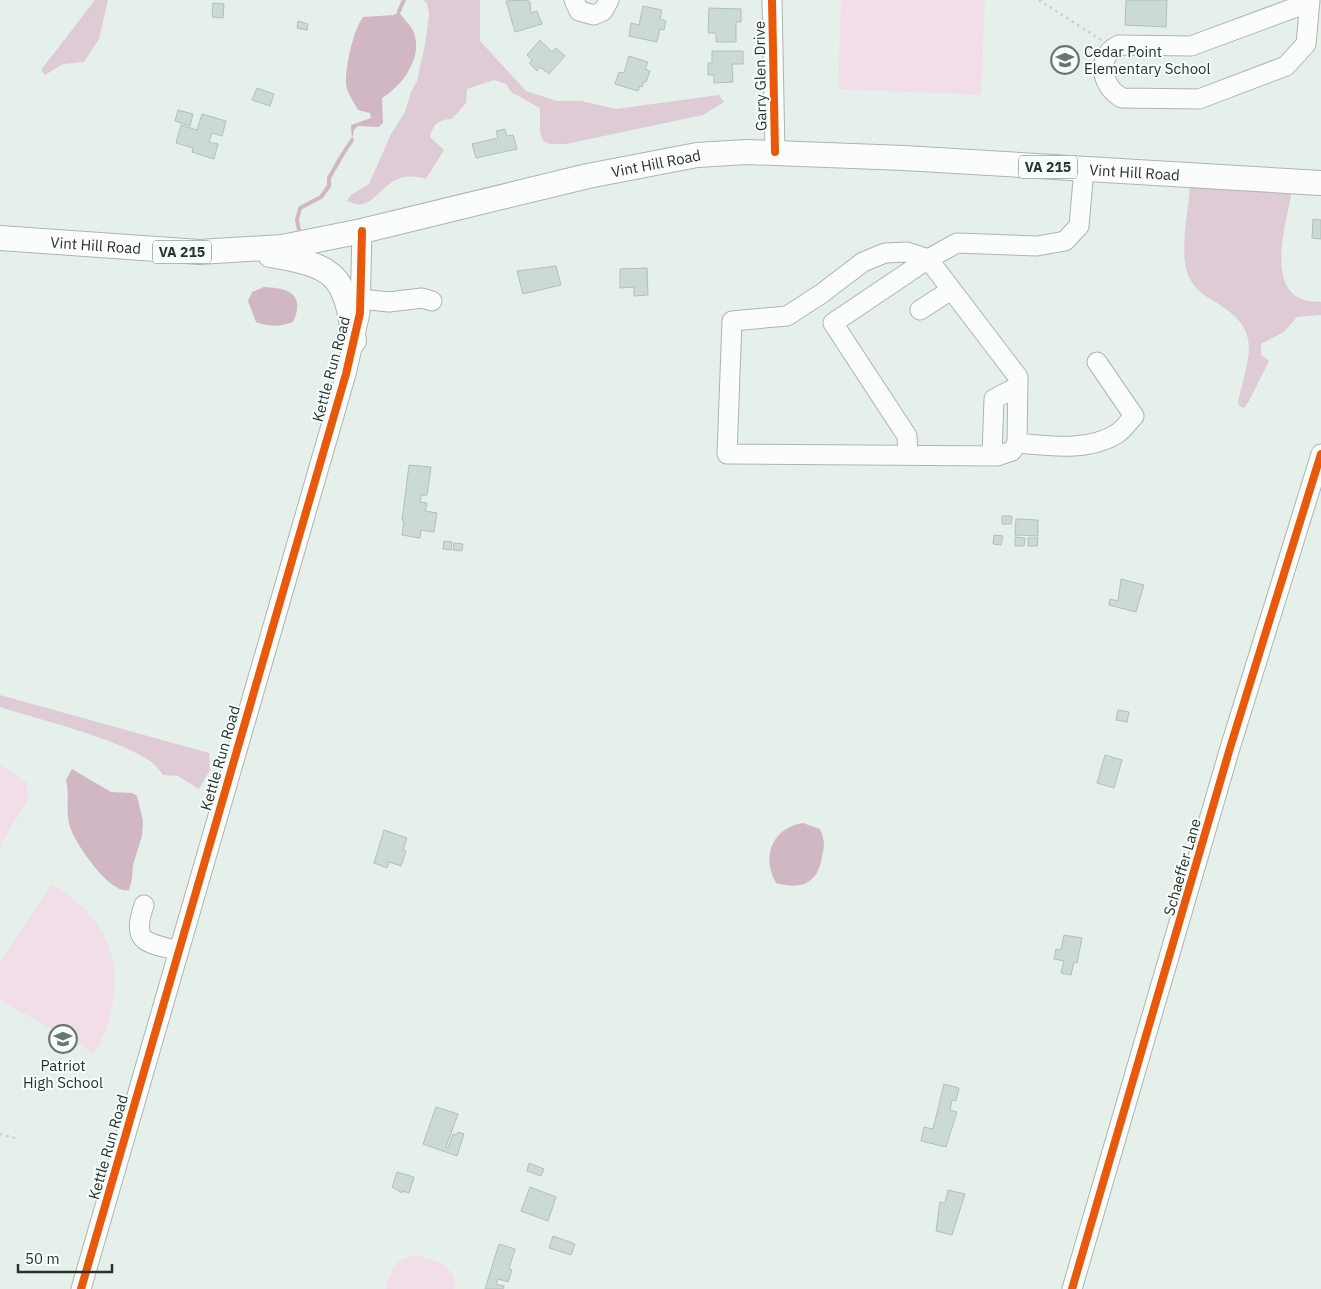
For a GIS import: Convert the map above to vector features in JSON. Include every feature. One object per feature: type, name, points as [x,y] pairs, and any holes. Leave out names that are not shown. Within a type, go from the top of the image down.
[{"type":"main road","name":"Vint Hill Road","points":[[0,238],[157,251],[246,250],[290,245],[362,230],[654,162],[697,156],[775,152],[1321,183]]},
{"type":"main road","points":[[246,250],[310,262],[328,272],[339,283],[346,297],[354,341]]},
{"type":"street","points":[[574,0],[580,10],[594,15],[603,11],[609,0]]},
{"type":"street","name":"Garry Glen Drive","points":[[772,0],[775,152]]},
{"type":"street","points":[[1310,1],[1306,44],[1286,66],[1199,99],[1130,99],[1113,93],[1107,87],[1103,71],[1106,56],[1113,48],[1128,44],[1191,46],[1310,1]]},
{"type":"street","points":[[833,323],[928,259],[957,243],[1037,246],[1065,241],[1079,226],[1084,169]]},
{"type":"street","name":"Kettle Run Road","points":[[81,1289],[354,341],[361,299],[362,230]]},
{"type":"street","points":[[907,252],[928,259],[1018,376],[1017,444],[1012,451],[992,456],[727,454],[732,321],[787,316],[864,262],[885,253],[907,252]]},
{"type":"street","points":[[920,310],[951,290]]},
{"type":"street","points":[[361,299],[389,302],[422,298],[432,301]]},
{"type":"street","points":[[815,298],[908,436],[908,455]]},
{"type":"street","points":[[1017,444],[1050,446],[1092,445],[1118,433],[1134,416],[1097,362]]},
{"type":"street","points":[[992,456],[994,399],[1018,387]]},
{"type":"street","name":"Schaeffer Lane","points":[[1072,1289],[1230,748],[1321,454]]},
{"type":"street","points":[[144,905],[138,924],[142,938],[151,943],[179,950]]},
{"type":"path","points":[[1039,0],[1113,48]]},
{"type":"path","points":[[0,1134],[15,1138]]},
{"type":"shaded area","points":[[95,0],[108,0],[99,39],[84,62],[63,64],[45,75],[41,70]]},
{"type":"shaded area","points":[[423,0],[480,0],[480,41],[526,91],[557,101],[581,101],[616,109],[719,95],[724,102],[703,115],[566,144],[550,144],[543,141],[540,132],[540,108],[511,92],[506,84],[494,80],[467,89],[466,103],[452,119],[437,123],[430,137],[444,150],[426,179],[410,177],[398,179],[389,184],[367,203],[358,204],[347,201],[351,195],[369,184],[391,134],[405,112],[411,92],[417,81],[429,15],[427,3]]},
{"type":"shaded area","points":[[841,0],[985,0],[981,95],[838,89]]},
{"type":"shaded area","points":[[399,11],[414,33],[416,52],[413,61],[403,79],[382,98],[383,123],[378,127],[358,126],[354,130],[352,140],[351,125],[371,118],[370,113],[358,110],[346,85],[348,59],[356,31],[363,17],[394,15]]},
{"type":"shaded area","points":[[1190,188],[1292,191],[1283,234],[1282,266],[1285,280],[1291,292],[1302,299],[1321,302],[1321,315],[1297,317],[1284,332],[1261,344],[1261,355],[1269,361],[1244,408],[1239,406],[1238,401],[1248,355],[1249,343],[1246,332],[1239,321],[1228,311],[1197,289],[1187,272],[1184,242]]},
{"type":"shaded area","points":[[264,287],[280,289],[292,294],[296,299],[297,305],[293,322],[274,326],[256,322],[248,301],[252,292]]},
{"type":"shaded area","points":[[0,695],[209,753],[210,770],[199,789],[178,776],[163,775],[150,761],[114,743],[0,707]]},
{"type":"shaded area","points":[[0,765],[26,782],[29,798],[1,844],[0,858]]},
{"type":"shaded area","points":[[72,769],[111,792],[132,793],[137,796],[143,821],[142,836],[133,865],[129,890],[112,885],[94,866],[73,835],[69,821],[66,780]]},
{"type":"shaded area","points":[[803,823],[820,829],[822,834],[824,848],[818,870],[810,881],[804,884],[791,886],[776,883],[770,863],[772,845],[784,831],[792,826]]},
{"type":"shaded area","points":[[52,885],[81,905],[92,917],[108,944],[112,959],[115,976],[111,1011],[105,1032],[94,1053],[0,1000],[0,963]]},
{"type":"shaded area","points":[[416,1255],[437,1262],[449,1269],[453,1275],[454,1289],[386,1289],[395,1266],[403,1259]]},
{"type":"building","points":[[527,0],[530,2],[531,13],[537,11],[542,24],[515,32],[506,1]]},
{"type":"building","points":[[1126,0],[1167,0],[1166,27],[1125,25]]},
{"type":"building","points":[[213,3],[224,4],[223,18],[212,17]]},
{"type":"building","points":[[643,6],[662,10],[660,19],[666,21],[664,30],[660,29],[657,42],[629,36],[631,23],[639,25]]},
{"type":"building","points":[[709,8],[741,9],[741,22],[736,22],[736,42],[716,42],[716,33],[708,33]]},
{"type":"building","points":[[298,21],[308,24],[307,30],[297,28]]},
{"type":"building","points":[[540,40],[552,52],[556,48],[565,56],[549,74],[540,67],[537,71],[529,63],[532,60],[527,55]]},
{"type":"building","points":[[712,51],[743,51],[743,64],[732,64],[733,82],[714,83],[714,75],[708,75],[708,63],[712,63]]},
{"type":"building","points":[[629,56],[648,62],[645,69],[650,71],[646,82],[644,81],[638,91],[615,84],[619,72],[624,73]]},
{"type":"building","points":[[257,88],[274,94],[270,106],[252,100]]},
{"type":"building","points":[[178,110],[193,114],[190,126],[175,121]]},
{"type":"building","points":[[202,114],[226,121],[222,136],[212,133],[209,142],[218,144],[214,159],[192,152],[193,148],[176,143],[181,125],[197,130]]},
{"type":"building","points":[[505,129],[507,136],[513,135],[517,149],[476,158],[472,144],[498,138],[496,131]]},
{"type":"building","points":[[1313,219],[1321,220],[1321,239],[1312,238]]},
{"type":"building","points":[[556,266],[561,285],[523,294],[517,271]]},
{"type":"building","points":[[647,268],[648,295],[634,296],[634,287],[620,288],[620,269]]},
{"type":"building","points":[[409,465],[431,467],[427,495],[421,495],[420,502],[427,503],[425,511],[437,513],[434,532],[421,530],[420,538],[402,535]]},
{"type":"building","points":[[1002,516],[1012,516],[1011,524],[1002,524]]},
{"type":"building","points":[[1016,519],[1038,520],[1038,536],[1015,535]]},
{"type":"building","points":[[994,535],[1003,536],[1001,545],[993,544]]},
{"type":"building","points":[[1015,537],[1025,538],[1024,546],[1015,546]]},
{"type":"building","points":[[1028,538],[1038,538],[1037,546],[1028,546]]},
{"type":"building","points":[[444,541],[452,542],[451,550],[443,549]]},
{"type":"building","points":[[454,543],[463,544],[462,551],[453,550]]},
{"type":"building","points":[[1121,579],[1144,585],[1136,612],[1109,605],[1110,599],[1118,601]]},
{"type":"building","points":[[1118,710],[1129,712],[1127,722],[1116,720]]},
{"type":"building","points":[[1105,755],[1122,760],[1114,788],[1097,783]]},
{"type":"building","points":[[384,830],[407,838],[403,850],[406,851],[401,866],[389,862],[387,868],[374,863]]},
{"type":"building","points":[[1064,935],[1082,938],[1077,963],[1074,962],[1071,975],[1061,973],[1064,961],[1054,959],[1056,949],[1061,950]]},
{"type":"building","points":[[944,1084],[959,1088],[956,1101],[952,1100],[950,1110],[957,1112],[946,1147],[921,1141],[924,1127],[933,1129]]},
{"type":"building","points":[[436,1107],[458,1114],[446,1147],[448,1148],[453,1134],[456,1135],[458,1132],[464,1134],[457,1156],[423,1144]]},
{"type":"building","points":[[529,1163],[544,1169],[541,1176],[527,1171]]},
{"type":"building","points":[[397,1172],[414,1177],[409,1193],[402,1191],[402,1193],[392,1187]]},
{"type":"building","points":[[530,1187],[556,1197],[548,1221],[521,1211]]},
{"type":"building","points":[[948,1190],[965,1194],[952,1235],[936,1231],[940,1202],[945,1203]]},
{"type":"building","points":[[553,1236],[575,1244],[571,1255],[549,1248]]},
{"type":"building","points":[[499,1244],[515,1249],[509,1269],[512,1270],[508,1282],[498,1279],[496,1284],[504,1286],[503,1289],[485,1289]]},
{"type":"waterway","points":[[399,11],[404,0]]},
{"type":"waterway","points":[[299,230],[297,220],[300,208],[321,197],[329,186],[329,178],[352,140]]},
{"type":"cycle path","points":[[772,0],[775,152]]},
{"type":"cycle path","points":[[81,1289],[346,374],[360,313],[362,231]]},
{"type":"cycle path","points":[[1072,1289],[1230,748],[1321,454]]},
{"type":"place","name":"Cedar Point Elementary School","points":[[1065,60]]},
{"type":"place","name":"Patriot High School","points":[[63,1039]]}]
